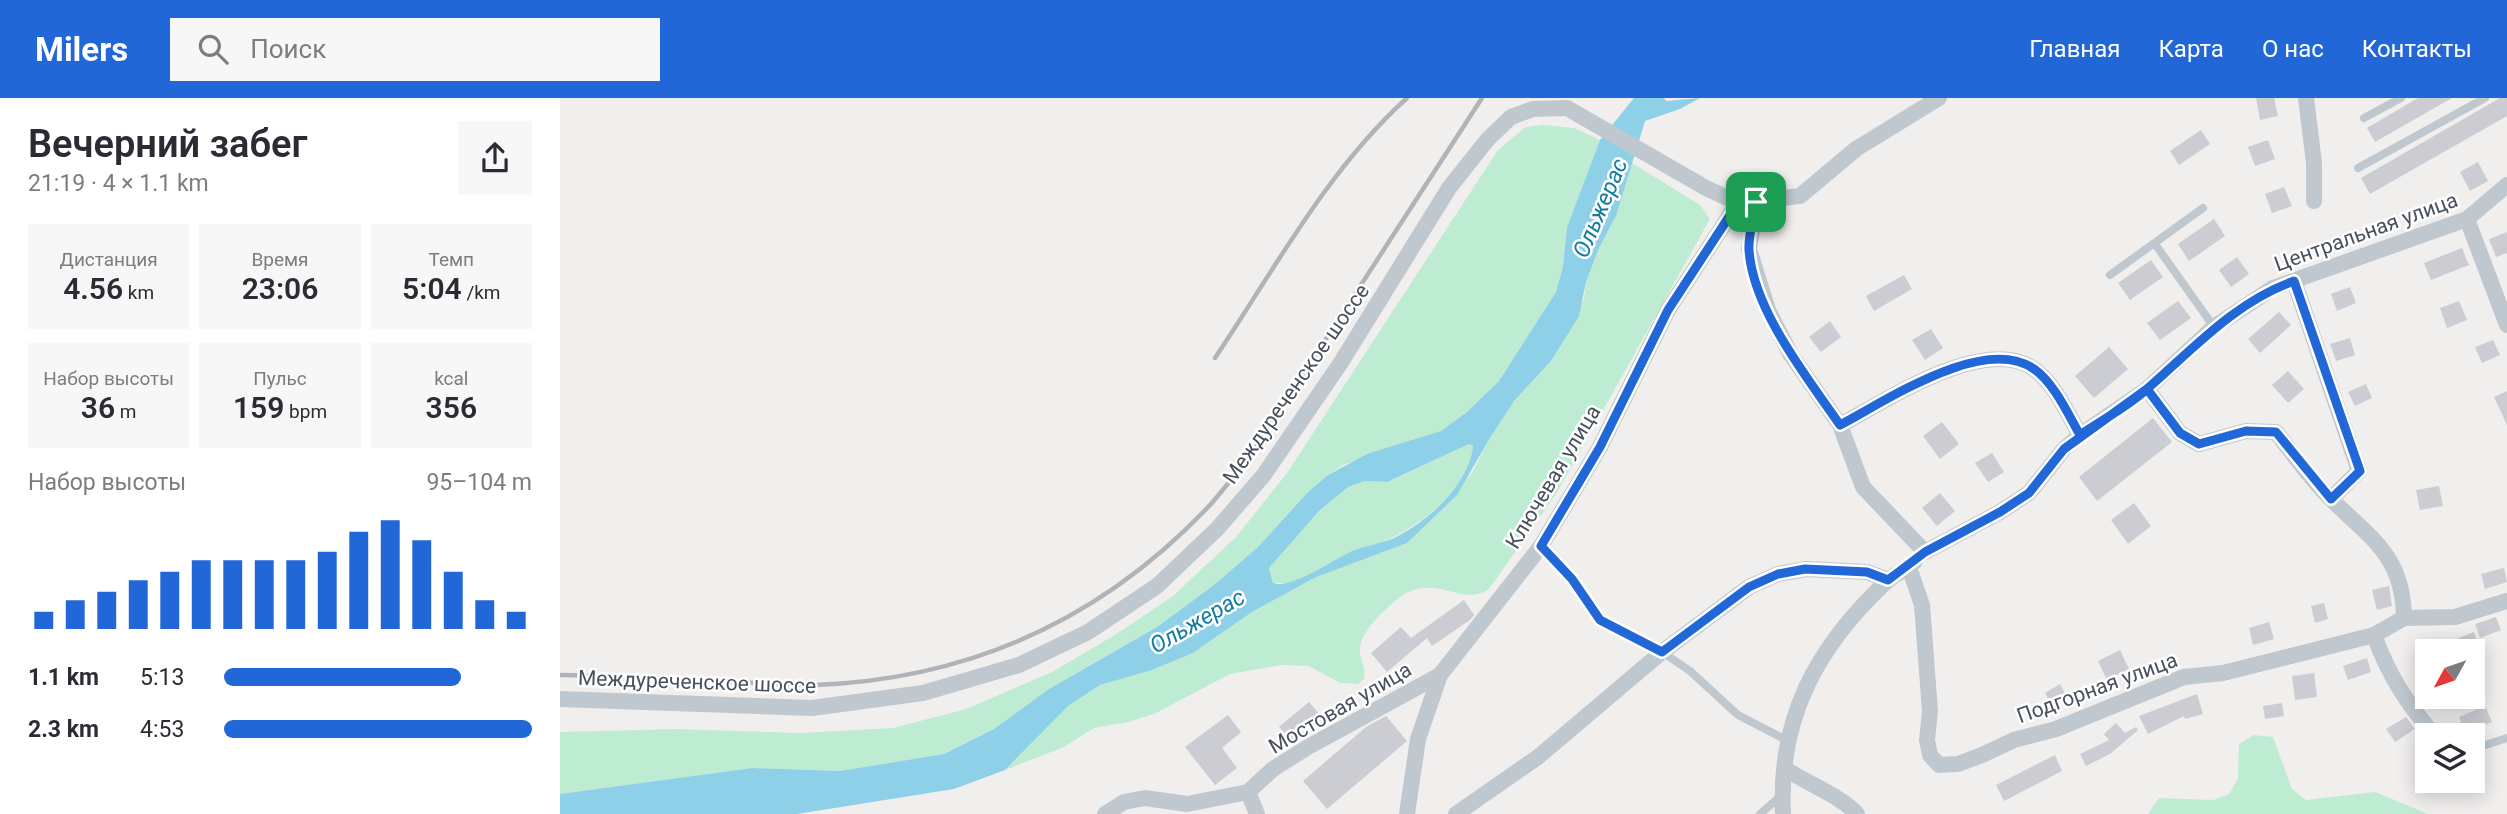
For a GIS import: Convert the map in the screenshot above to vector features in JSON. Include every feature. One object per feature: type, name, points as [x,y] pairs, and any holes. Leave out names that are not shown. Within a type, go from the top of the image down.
[{"type":"street","name":"Междуреченское шоссе","points":[[560,699],[812,708],[923,693],[1019,665],[1088,632],[1157,586],[1217,529],[1263,476],[1340,364],[1442,198],[1488,139],[1511,117],[1533,109],[1567,108],[1601,125],[1706,188],[1738,203],[1800,196],[1856,149],[1939,98]]},
{"type":"street","points":[[2306,98],[2314,163],[2314,201]]},
{"type":"street","name":"Центральная улица","points":[[1925,552],[2000,512],[2029,493],[2064,449],[2080,435],[2147,389],[2214,327],[2273,288],[2467,219],[2507,185]]},
{"type":"street","points":[[1756,202],[1749,249],[1756,278],[1791,355],[1840,425],[1863,487],[1925,552],[1909,567],[1888,580],[1835,637],[1807,680],[1788,741],[1783,814]]},
{"type":"street","name":"Ключевая улица","points":[[1407,814],[1418,739],[1440,676],[1541,546],[1600,447],[1668,310],[1738,203]]},
{"type":"street","points":[[2467,219],[2507,325]]},
{"type":"street","points":[[2294,281],[2360,471],[2331,499]]},
{"type":"street","points":[[1840,425],[1960,365],[1983,358],[2010,358],[2035,369],[2060,401],[2080,435]]},
{"type":"street","points":[[2147,389],[2180,433],[2199,444],[2246,431],[2276,432],[2331,499],[2376,539],[2392,561],[2403,597],[2404,618]]},
{"type":"street","name":"Подгорная улица","points":[[1909,567],[1922,605],[1930,711],[1927,740],[1930,755],[1940,765],[1958,764],[2184,677],[2222,673],[2374,635],[2404,618],[2455,617],[2507,601]]},
{"type":"street","points":[[1457,814],[1538,757],[1662,652],[1749,587],[1778,574],[1805,569],[1867,572],[1888,580]]},
{"type":"street","points":[[2374,635],[2388,672],[2407,703],[2424,723]]},
{"type":"street","name":"Мостовая улица","points":[[1248,792],[1273,769],[1308,747],[1440,676]]},
{"type":"street","points":[[1786,769],[1812,787],[1841,799],[1857,814]]},
{"type":"street","points":[[1105,814],[1124,802],[1145,798],[1188,804],[1248,792],[1257,814]]},
{"type":"lane","points":[[2364,118],[2401,98]]},
{"type":"lane","points":[[2358,168],[2485,98]]},
{"type":"lane","points":[[2110,275],[2203,208]]},
{"type":"lane","points":[[2155,244],[2214,327]]},
{"type":"lane","points":[[1541,546],[1572,579],[1600,620],[1662,652],[1690,671],[1738,715],[1788,741]]},
{"type":"lane","points":[[2485,745],[2507,738]]},
{"type":"lane","points":[[1760,814],[1784,793]]},
{"type":"green space","points":[[1543,125],[1574,128],[1600,140],[1567,227],[1563,266],[1556,292],[1499,381],[1467,412],[1441,431],[1343,465],[1328,475],[1308,492],[1258,547],[1214,585],[1157,627],[1049,689],[994,729],[944,754],[840,771],[752,768],[560,794],[560,732],[676,729],[800,733],[893,728],[966,709],[1052,672],[1173,596],[1236,537],[1287,473],[1498,150],[1526,127]]},
{"type":"green space","points":[[1632,163],[1700,205],[1710,219],[1556,494],[1489,589],[1469,595],[1429,588],[1404,594],[1376,620],[1364,636],[1360,652],[1364,679],[1358,684],[1340,683],[1309,666],[1282,665],[1230,674],[1156,713],[1129,722],[1094,728],[1064,747],[1005,770],[1068,706],[1100,685],[1152,670],[1193,653],[1252,612],[1314,578],[1407,543],[1472,473],[1514,401],[1551,361],[1584,299],[1586,282],[1599,248],[1616,216]]},
{"type":"green space","points":[[1469,444],[1473,446],[1465,473],[1449,496],[1427,516],[1401,533],[1343,561],[1290,583],[1273,583],[1269,567],[1319,511],[1348,487],[1365,481],[1387,482]]},
{"type":"green space","points":[[2254,735],[2273,737],[2292,789],[2306,800],[2375,792],[2428,814],[2148,814],[2159,798],[2213,800],[2229,794],[2238,778],[2239,744]]},
{"type":"water","name":"Ольжерас","points":[[1634,98],[1664,98],[1666,101],[1700,98],[1680,109],[1645,121],[1616,216],[1599,248],[1586,282],[1579,316],[1551,361],[1514,401],[1457,495],[1407,543],[1314,578],[1252,612],[1193,653],[1152,670],[1100,685],[1068,706],[1005,770],[954,789],[797,814],[560,814],[560,794],[752,768],[840,771],[944,754],[994,729],[1049,689],[1157,627],[1214,585],[1258,547],[1308,492],[1328,475],[1367,454],[1441,431],[1467,412],[1499,381],[1556,292],[1563,266],[1567,227],[1600,140]],"holes":[[[1469,444],[1473,446],[1470,460],[1456,487],[1434,511],[1409,530],[1384,542],[1352,551],[1300,579],[1281,584],[1273,583],[1269,568],[1319,511],[1348,487],[1365,481],[1387,482]]]},
{"type":"building","points":[[2256,98],[2274,98],[2278,116],[2260,120]]},
{"type":"building","points":[[2418,98],[2452,98],[2375,142],[2367,128]]},
{"type":"building","points":[[2500,98],[2507,98],[2507,116],[2370,194],[2361,178]]},
{"type":"building","points":[[2201,130],[2210,144],[2179,165],[2170,151]]},
{"type":"building","points":[[2268,140],[2275,159],[2255,166],[2248,147]]},
{"type":"building","points":[[2478,162],[2488,181],[2470,191],[2460,172]]},
{"type":"building","points":[[2284,187],[2292,206],[2272,213],[2265,194]]},
{"type":"building","points":[[2214,219],[2225,236],[2189,261],[2178,244]]},
{"type":"building","points":[[2507,232],[2507,253],[2496,257],[2489,239]]},
{"type":"building","points":[[2462,248],[2469,265],[2431,280],[2424,263]]},
{"type":"building","points":[[2237,257],[2249,274],[2231,287],[2219,270]]},
{"type":"building","points":[[2151,260],[2163,277],[2130,300],[2118,283]]},
{"type":"building","points":[[1904,275],[1912,289],[1874,311],[1866,296]]},
{"type":"building","points":[[2350,287],[2356,303],[2337,311],[2331,294]]},
{"type":"building","points":[[2178,301],[2191,318],[2160,340],[2147,323]]},
{"type":"building","points":[[2459,301],[2467,320],[2447,328],[2440,308]]},
{"type":"building","points":[[2279,312],[2291,325],[2260,353],[2248,339]]},
{"type":"building","points":[[1830,321],[1841,337],[1821,352],[1809,337]]},
{"type":"building","points":[[1931,329],[1943,348],[1925,360],[1912,340]]},
{"type":"building","points":[[2350,338],[2355,355],[2336,361],[2330,344]]},
{"type":"building","points":[[2493,340],[2500,355],[2482,363],[2475,347]]},
{"type":"building","points":[[2109,347],[2128,369],[2094,398],[2075,376]]},
{"type":"building","points":[[2288,371],[2304,389],[2288,403],[2272,385]]},
{"type":"building","points":[[2366,384],[2372,398],[2355,406],[2348,392]]},
{"type":"building","points":[[2507,391],[2507,425],[2494,397]]},
{"type":"building","points":[[2153,418],[2172,442],[2097,501],[2079,477]]},
{"type":"building","points":[[1942,422],[1959,444],[1940,459],[1923,436]]},
{"type":"building","points":[[1992,453],[2004,472],[1988,482],[1975,463]]},
{"type":"building","points":[[2439,486],[2443,506],[2420,510],[2416,490]]},
{"type":"building","points":[[1940,493],[1955,511],[1937,526],[1922,508]]},
{"type":"building","points":[[2134,503],[2151,526],[2128,544],[2111,520]]},
{"type":"building","points":[[2504,568],[2507,582],[2485,589],[2481,574]]},
{"type":"building","points":[[2389,586],[2392,606],[2377,610],[2372,590]]},
{"type":"building","points":[[1464,600],[1474,615],[1470,620],[1432,646],[1427,638],[1387,672],[1371,653],[1401,627],[1411,638]]},
{"type":"building","points":[[2324,603],[2328,619],[2315,623],[2311,606]]},
{"type":"building","points":[[2496,617],[2501,630],[2480,638],[2475,624]]},
{"type":"building","points":[[2269,622],[2274,639],[2253,645],[2249,628]]},
{"type":"building","points":[[2474,632],[2476,639],[2458,639]]},
{"type":"building","points":[[2120,650],[2129,669],[2107,680],[2098,661]]},
{"type":"building","points":[[2367,658],[2371,672],[2348,680],[2343,666]]},
{"type":"building","points":[[2314,673],[2317,697],[2295,700],[2292,676]]},
{"type":"building","points":[[2060,684],[2067,697],[2052,706],[2045,693]]},
{"type":"building","points":[[2197,694],[2203,714],[2185,719],[2184,716],[2148,734],[2139,716]]},
{"type":"building","points":[[1309,702],[1321,716],[1292,741],[1279,727]]},
{"type":"building","points":[[2282,703],[2284,716],[2265,719],[2263,706]]},
{"type":"building","points":[[2485,706],[2492,722],[2485,725],[2461,723],[2459,717],[2485,709]]},
{"type":"building","points":[[1228,715],[1241,732],[1222,748],[1237,768],[1215,785],[1185,747]]},
{"type":"building","points":[[1386,716],[1407,741],[1327,809],[1303,781],[1366,727]]},
{"type":"building","points":[[2406,717],[2415,729],[2395,742],[2386,729]]},
{"type":"building","points":[[2116,723],[2125,733],[2136,727],[2138,730],[2110,754],[2086,766],[2080,754],[2109,740],[2104,734]]},
{"type":"building","points":[[2055,755],[2062,771],[2004,801],[1996,785]]},
{"type":"railway","points":[[1215,358],[1327,188],[1378,126],[1407,98]]},
{"type":"railway","points":[[560,675],[795,685],[872,680],[928,670],[981,655],[1031,635],[1080,610],[1126,580],[1170,544],[1211,504],[1233,477],[1254,450],[1482,98]]},
{"type":"route","points":[[1756,202],[1738,203],[1707,247],[1668,310],[1600,447],[1541,546],[1572,579],[1600,620],[1662,652],[1749,587],[1778,574],[1805,569],[1867,572],[1888,580],[1909,567],[1925,552],[2000,512],[2029,493],[2064,449],[2147,389],[2180,433],[2199,444],[2218,441],[2246,431],[2262,429],[2276,432],[2331,499],[2360,471],[2294,281],[2273,288],[2214,327],[2172,363],[2147,389],[2080,435],[2060,401],[2035,369],[2010,358],[1983,358],[1960,365],[1840,425],[1791,355],[1768,310],[1749,249],[1756,202]]}]
